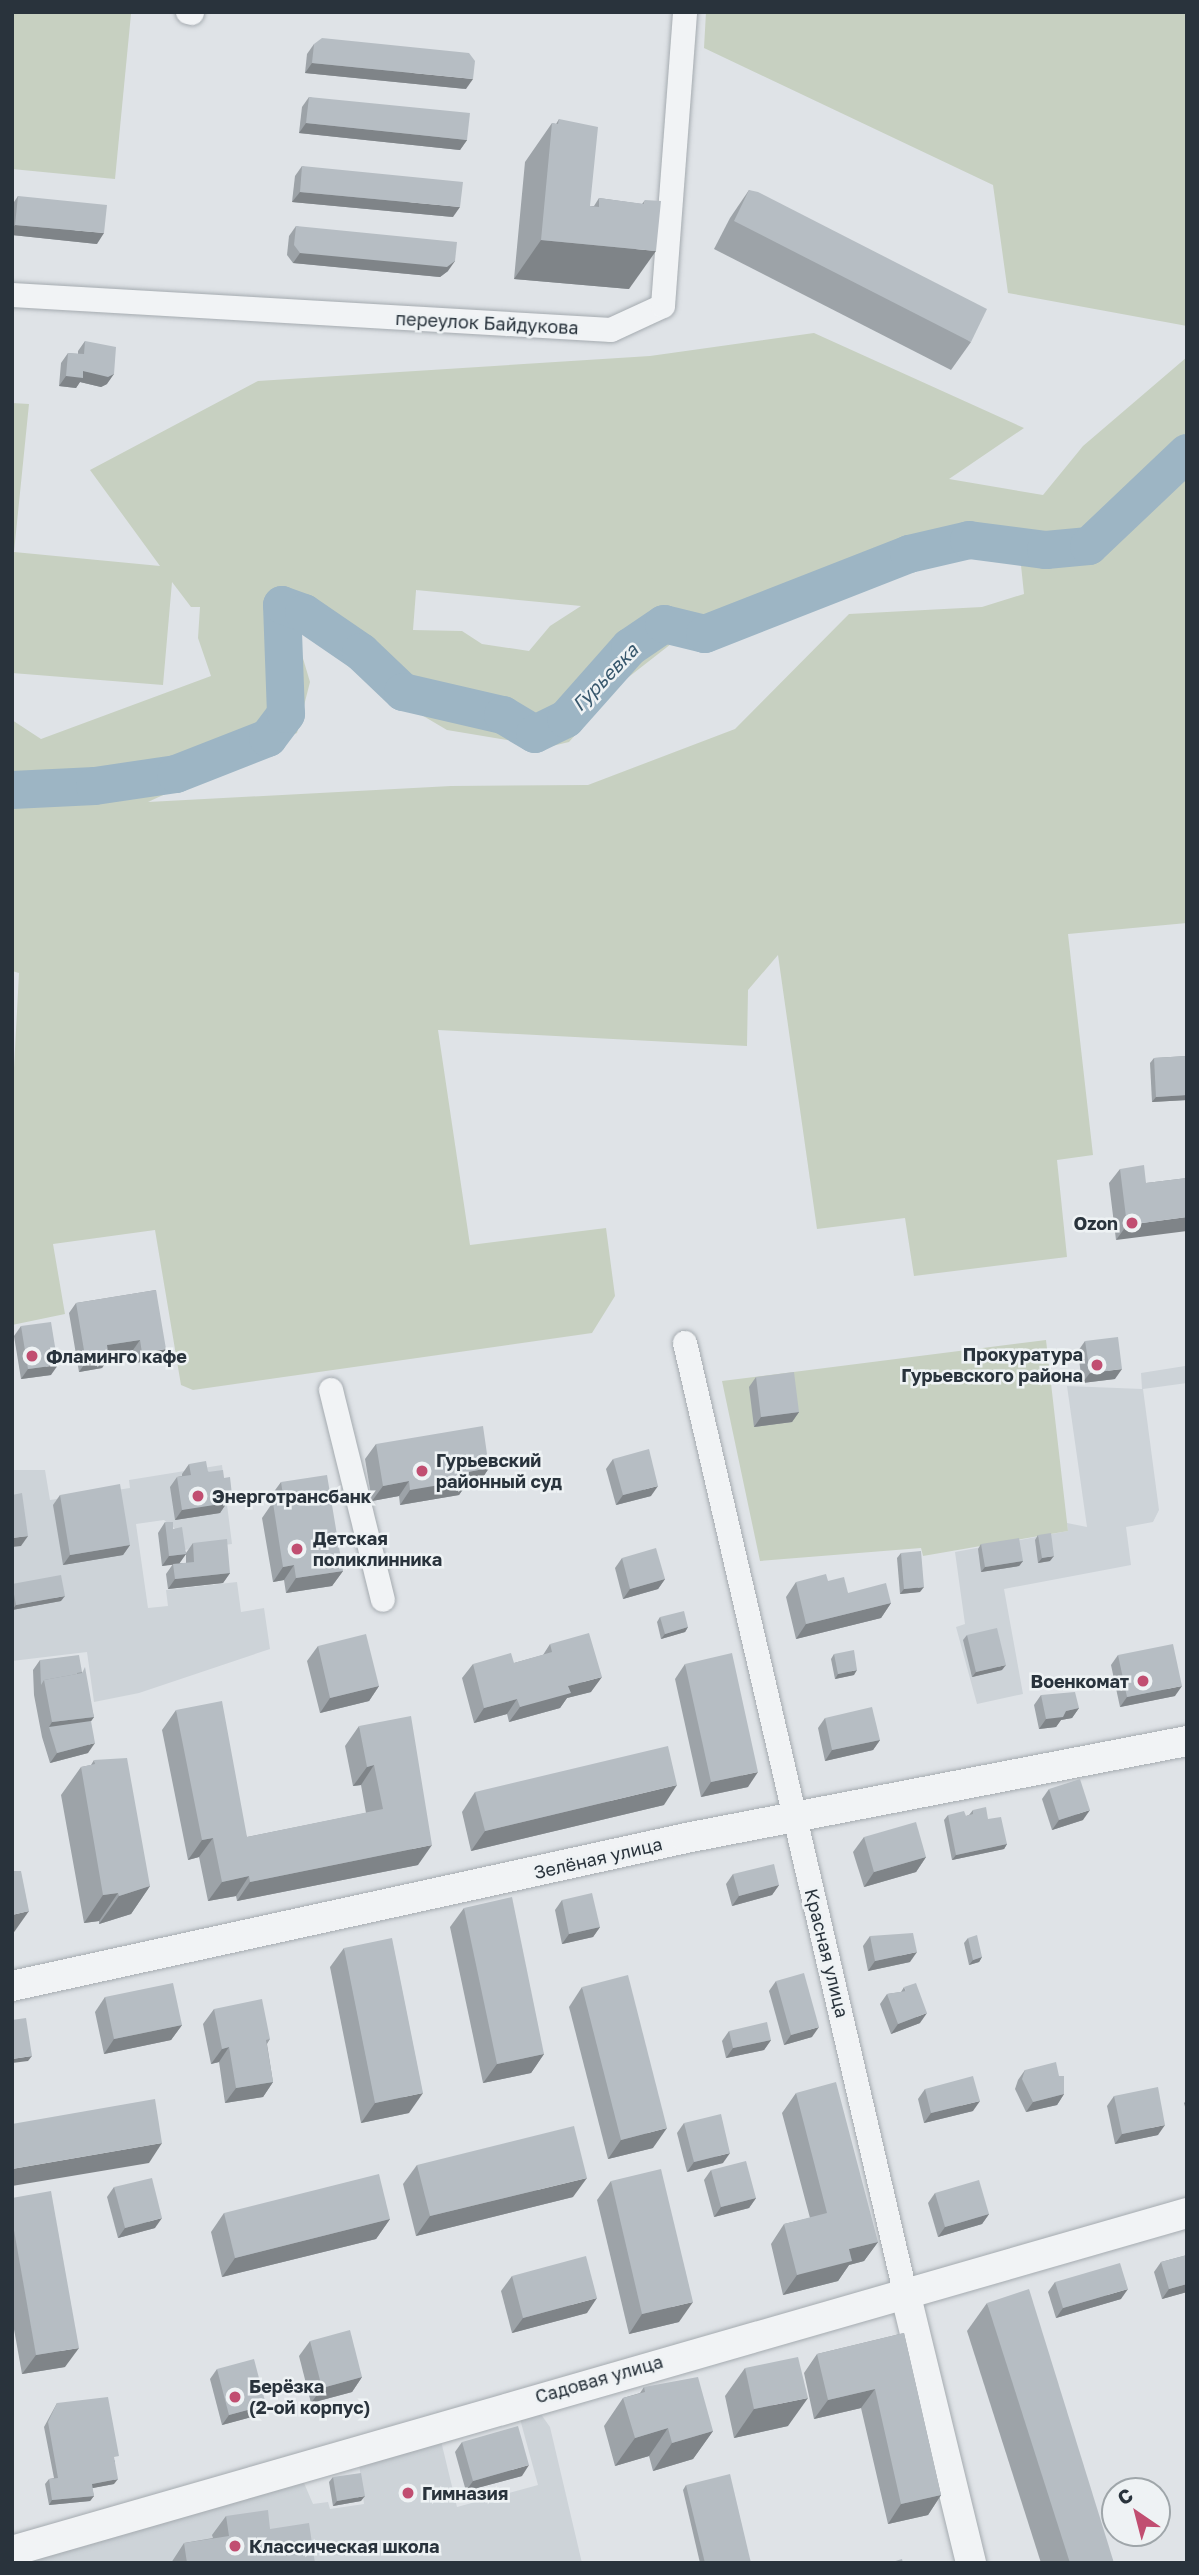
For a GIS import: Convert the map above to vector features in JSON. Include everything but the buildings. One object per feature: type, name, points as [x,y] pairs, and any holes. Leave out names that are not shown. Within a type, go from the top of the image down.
[{"type":"street","name":"переулок Байдукова","points":[[12,295],[611,330],[663,306],[685,12]]},
{"type":"street","name":"Красная улица","points":[[685,1343],[793,1816],[971,2563]]},
{"type":"street","points":[[331,1390],[383,1600]]},
{"type":"street","name":"Зелёная улица","points":[[12,1986],[793,1816],[1187,1741]]},
{"type":"street","name":"Садовая улица","points":[[12,2551],[1187,2213]]},
{"type":"shaded area","points":[[1185,1366],[1187,1383],[1143,1389],[1159,1510],[1153,1522],[1126,1527],[1131,1565],[1004,1589],[1023,1694],[977,1704],[956,1627],[965,1624],[955,1552],[1068,1531],[1067,1523],[1087,1527],[1067,1386],[1142,1389],[1141,1373]]},
{"type":"shaded area","points":[[222,1465],[232,1544],[184,1550],[178,1531],[164,1520],[136,1524],[148,1608],[168,1606],[166,1590],[237,1582],[241,1612],[264,1608],[270,1649],[139,1693],[94,1702],[87,1652],[12,1661],[12,1470],[45,1470],[50,1500],[130,1488],[129,1480]]},
{"type":"shaded area","name":"Гимназия","points":[[540,2413],[550,2427],[582,2563],[15,2563],[295,2480],[304,2483],[313,2504],[328,2502],[330,2509],[364,2504],[359,2463],[441,2441],[457,2507],[538,2485],[520,2419]]},
{"type":"green space","points":[[12,12],[131,14],[115,179],[12,169]]},
{"type":"green space","points":[[706,12],[1187,12],[1187,326],[1008,293],[993,185],[704,48]]},
{"type":"green space","points":[[814,333],[1024,428],[949,479],[1043,495],[1083,446],[1187,357],[1187,923],[1068,934],[1093,1155],[1057,1160],[1067,1257],[914,1276],[905,1218],[817,1229],[778,955],[748,990],[747,1046],[438,1030],[470,1245],[606,1228],[615,1296],[592,1333],[193,1390],[181,1385],[155,1230],[53,1244],[65,1314],[12,1325],[12,1106],[19,973],[12,971],[12,720],[41,739],[211,676],[198,638],[200,607],[191,607],[172,582],[163,685],[12,673],[12,403],[29,404],[14,552],[160,566],[90,470],[258,381],[650,356]],"holes":[[[977,547],[1020,556],[1024,594],[982,607],[849,614],[735,729],[588,785],[451,786],[148,802],[297,733],[310,682],[291,618],[317,619],[408,707],[447,730],[548,747],[569,742],[621,683],[685,633],[709,639],[792,618],[860,589],[880,573]],[[416,590],[581,606],[550,626],[529,651],[482,644],[462,631],[413,630]]]},
{"type":"green space","points":[[1046,1340],[1068,1531],[923,1556],[921,1548],[760,1561],[722,1381]]},
{"type":"waterway","name":"Гурьевка","points":[[12,790],[95,786],[176,774],[268,738],[286,714],[282,605],[304,613],[361,652],[403,692],[503,715],[535,734],[566,719],[630,647],[664,624],[705,634],[909,554],[969,540],[1046,550],[1089,546],[1187,453]]},
{"type":"place","name":"Ozon","points":[[1132,1223]]},
{"type":"place","name":"Фламинго кафе","points":[[32,1356]]},
{"type":"place","name":"Прокуратура Гурьевского района","points":[[1097,1365]]},
{"type":"place","name":"Гурьевский районный суд","points":[[422,1471]]},
{"type":"place","name":"Энерготрансбанк","points":[[198,1496]]},
{"type":"place","name":"Детская поликлинника","points":[[297,1549]]},
{"type":"place","name":"Военкомат","points":[[1143,1681]]},
{"type":"place","name":"Берёзка (2-ой корпус)","points":[[235,2397]]},
{"type":"place","name":"Гимназия","points":[[408,2493]]},
{"type":"place","name":"Классическая школа","points":[[235,2546]]}]
